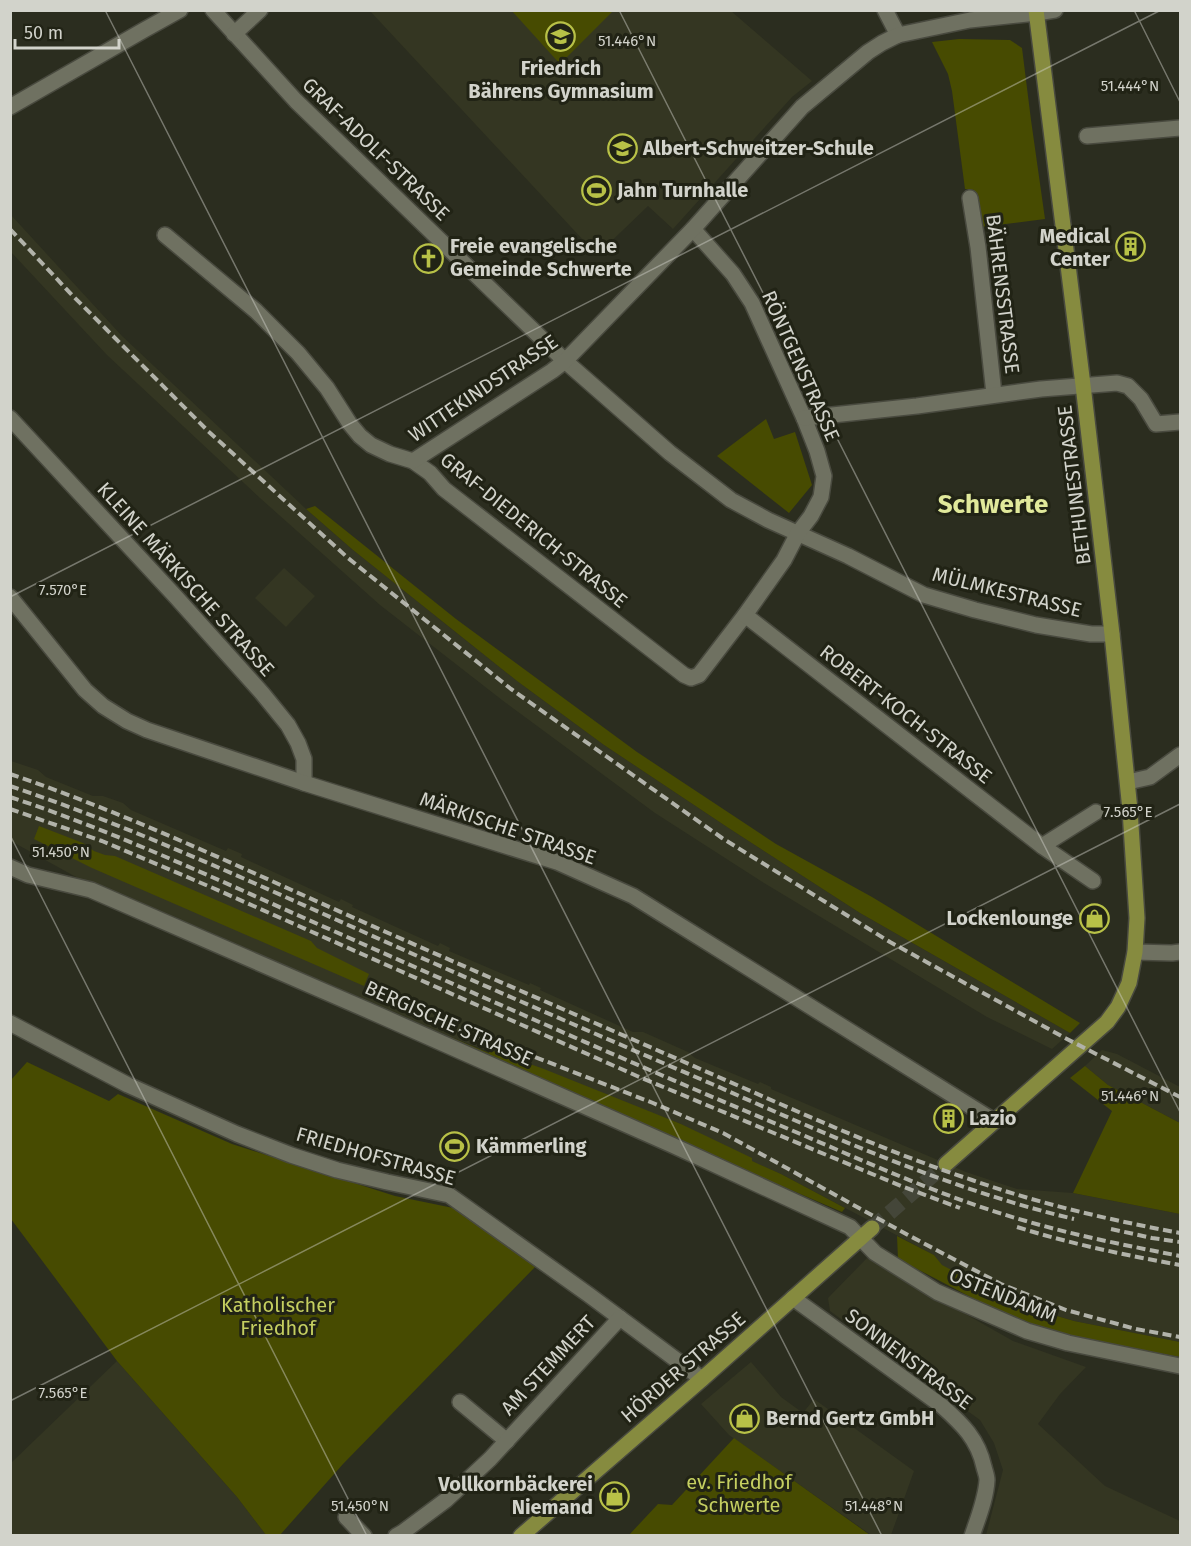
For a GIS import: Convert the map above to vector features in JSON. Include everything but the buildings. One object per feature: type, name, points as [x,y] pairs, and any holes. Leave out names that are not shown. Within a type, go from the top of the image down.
[{"type":"main road","name":"BETHUNESTRASSE","points":[[1037,12],[1083,385],[1128,782],[1137,918],[1135,952]]},
{"type":"main road","points":[[946,1164],[1107,1022],[1118,1008],[1129,983],[1135,952]]},
{"type":"main road","name":"HÖRDER STRASSE","points":[[521,1536],[867,1233]]},
{"type":"street","points":[[10,107],[180,10]]},
{"type":"street","name":"GRAF-ADOLF-STRASSE","points":[[213,10],[296,101],[565,361],[670,453],[731,500],[768,520],[798,532]]},
{"type":"street","points":[[234,34],[260,10]]},
{"type":"street","points":[[885,10],[898,35]]},
{"type":"street","name":"WITTEKINDSTRASSE","points":[[413,460],[565,361],[693,229],[802,107],[868,52],[898,35],[970,20],[1055,10]]},
{"type":"street","points":[[1087,136],[1180,128]]},
{"type":"street","name":"BÄHRENSSTRASSE","points":[[970,198],[978,247],[994,394]]},
{"type":"street","name":"RÖNTGENSTRASSE","points":[[693,229],[733,274],[752,303],[804,418],[824,476],[821,497],[811,516],[798,532],[783,560],[745,615]]},
{"type":"street","name":"GRAF-DIEDERICH-STRASSE","points":[[165,235],[256,311],[298,353],[327,388],[360,436],[371,445],[390,454],[413,460],[430,473],[444,489],[684,675],[691,678],[699,675],[745,615]]},
{"type":"street","points":[[804,418],[917,406],[994,394],[1117,383],[1128,386],[1141,399],[1156,424],[1180,422]]},
{"type":"street","name":"KLEINE MÄRKISCHE STRASSE","points":[[10,418],[168,589],[288,725],[298,742],[304,759],[304,783]]},
{"type":"street","name":"MÜLMKESTRASSE","points":[[798,532],[924,595],[1036,625],[1091,634],[1112,634]]},
{"type":"street","name":"MÄRKISCHE STRASSE","points":[[10,597],[85,690],[103,706],[126,721],[304,783],[550,860],[633,896],[994,1121]]},
{"type":"street","name":"ROBERT-KOCH-STRASSE","points":[[745,615],[1042,846],[1093,881]]},
{"type":"street","points":[[1128,782],[1150,777],[1180,755]]},
{"type":"street","points":[[1042,846],[1096,813]]},
{"type":"street","name":"BERGISCHE STRASSE","points":[[10,867],[28,875],[91,890],[381,1016],[867,1233]]},
{"type":"street","points":[[1135,952],[1180,952]]},
{"type":"street","name":"FRIEDHOFSTRASSE","points":[[10,1023],[128,1085],[237,1134],[337,1170],[449,1195],[702,1379]]},
{"type":"street","name":"OSTENDAMM","points":[[867,1233],[875,1253],[938,1292],[1027,1331],[1068,1343],[1180,1366]]},
{"type":"street","name":"SONNENSTRASSE","points":[[793,1298],[942,1406],[963,1424],[983,1462],[987,1479],[972,1536]]},
{"type":"street","name":"AM STEMMERT","points":[[396,1536],[446,1500],[490,1459],[620,1318]]},
{"type":"street","name":"AM STEMMERT","points":[[460,1402],[507,1441]]},
{"type":"street","points":[[346,1517],[363,1536]]},
{"type":"shaded area","name":"Albert-Schweitzer-Schule","points":[[370,11],[731,11],[812,81],[792,97],[673,229],[648,206],[597,255]]},
{"type":"shaded area","points":[[11,215],[122,336],[306,509],[353,550],[517,681],[604,745],[860,913],[1070,1033],[1052,1049],[987,1017],[764,883],[655,813],[502,700],[380,605],[260,498],[107,355],[11,252]]},
{"type":"shaded area","points":[[284,568],[315,596],[286,627],[255,598]]},
{"type":"shaded area","points":[[11,761],[38,770],[46,777],[93,796],[103,796],[123,803],[131,810],[226,851],[228,848],[242,854],[241,857],[339,902],[341,899],[353,905],[352,907],[438,946],[440,943],[450,948],[449,951],[529,985],[530,983],[541,988],[540,990],[633,1032],[643,1032],[688,1052],[695,1058],[758,1084],[760,1082],[771,1089],[966,1172],[1017,1189],[1073,1193],[1180,1214],[1180,1342],[1074,1321],[1033,1309],[941,1265],[934,1255],[681,1124],[453,1038],[439,1036],[85,882],[11,841]]},
{"type":"shaded area","points":[[1102,1050],[1117,1054],[1180,1087],[1180,1123],[1108,1085],[1085,1066]]},
{"type":"shaded area","points":[[867,1258],[1013,1341],[1086,1367],[1060,1394],[1038,1424],[1105,1486],[1180,1521],[1180,1535],[986,1535],[1003,1470],[994,1443],[980,1420],[830,1311],[828,1298]]},
{"type":"shaded area","points":[[117,1361],[237,1497],[266,1535],[11,1536],[11,1463]]},
{"type":"shaded area","points":[[751,1362],[781,1397],[803,1413],[814,1399],[914,1471],[891,1535],[871,1535],[729,1435],[701,1404]]},
{"type":"green space","name":"Friedrich Bährens Gymnasium","points":[[512,11],[613,11],[560,64]]},
{"type":"green space","points":[[959,39],[1010,40],[1022,48],[1045,219],[981,227],[976,211],[974,190],[965,189],[948,74],[932,42]]},
{"type":"green space","points":[[766,419],[774,439],[795,432],[812,485],[789,513],[717,456]]},
{"type":"green space","points":[[315,506],[456,619],[637,752],[776,844],[872,897],[1080,1023],[1070,1033],[860,913],[604,745],[517,681],[353,550],[306,509]]},
{"type":"green space","points":[[39,826],[83,843],[94,851],[115,856],[311,941],[317,948],[369,974],[364,986],[92,868],[34,839]]},
{"type":"green space","points":[[439,1036],[453,1038],[489,1053],[490,1050],[544,1069],[681,1124],[752,1158],[752,1161],[845,1208],[842,1212]]},
{"type":"green space","name":"Katholischer Friedhof","points":[[27,1062],[109,1101],[118,1094],[232,1144],[395,1196],[458,1209],[536,1266],[343,1464],[280,1535],[266,1535],[237,1497],[117,1361],[11,1219],[11,1080]]},
{"type":"green space","points":[[1085,1066],[1108,1085],[1180,1123],[1180,1214],[1073,1193],[1112,1111],[1070,1078]]},
{"type":"green space","points":[[897,1236],[934,1255],[942,1265],[1033,1309],[1074,1321],[1180,1342],[1180,1357],[1067,1336],[1003,1314],[898,1259]]},
{"type":"green space","name":"ev. Friedhof Schwerte","points":[[734,1438],[870,1535],[629,1535],[658,1504],[672,1505]]},
{"type":"tunnel","points":[[872,1228],[946,1164]]},
{"type":"railway","points":[[10,229],[72,295],[208,431],[348,558],[511,689],[722,838],[890,942],[1065,1038],[1180,1097]]},
{"type":"railway","points":[[10,774],[95,805],[178,840],[389,934],[907,1157],[1049,1204],[1180,1233]]},
{"type":"railway","points":[[10,786],[185,853],[845,1142],[981,1193],[1074,1219]]},
{"type":"railway","points":[[10,797],[89,825],[166,857],[599,1048],[960,1200],[1045,1226],[1180,1256]]},
{"type":"railway","points":[[10,809],[102,841],[637,1076],[901,1186],[960,1208]]},
{"type":"railway","points":[[433,1022],[535,1057],[723,1133],[1001,1284],[1066,1310],[1136,1329],[1180,1337]]},
{"type":"railway","points":[[1017,1227],[1098,1249],[1180,1265]]},
{"type":"railway","points":[[1111,1229],[1180,1242]]},
{"type":"place","name":"Friedrich Bährens Gymnasium","points":[[561,37]]},
{"type":"place","name":"Albert-Schweitzer-Schule","points":[[622,148]]},
{"type":"place","name":"Jahn Turnhalle","points":[[596,190]]},
{"type":"place","name":"Medical Center","points":[[1131,247]]},
{"type":"place","name":"Freie evangelische Gemeinde Schwerte","points":[[429,258]]},
{"type":"place","name":"Lockenlounge","points":[[1094,918]]},
{"type":"place","name":"Lazio","points":[[948,1118]]},
{"type":"place","name":"Kämmerling","points":[[455,1146]]},
{"type":"place","name":"Bernd Gertz GmbH","points":[[745,1418]]},
{"type":"place","name":"Vollkornbäckerei Niemand","points":[[614,1496]]},
{"type":"district","name":"Schwerte","points":[[993,504]]}]
